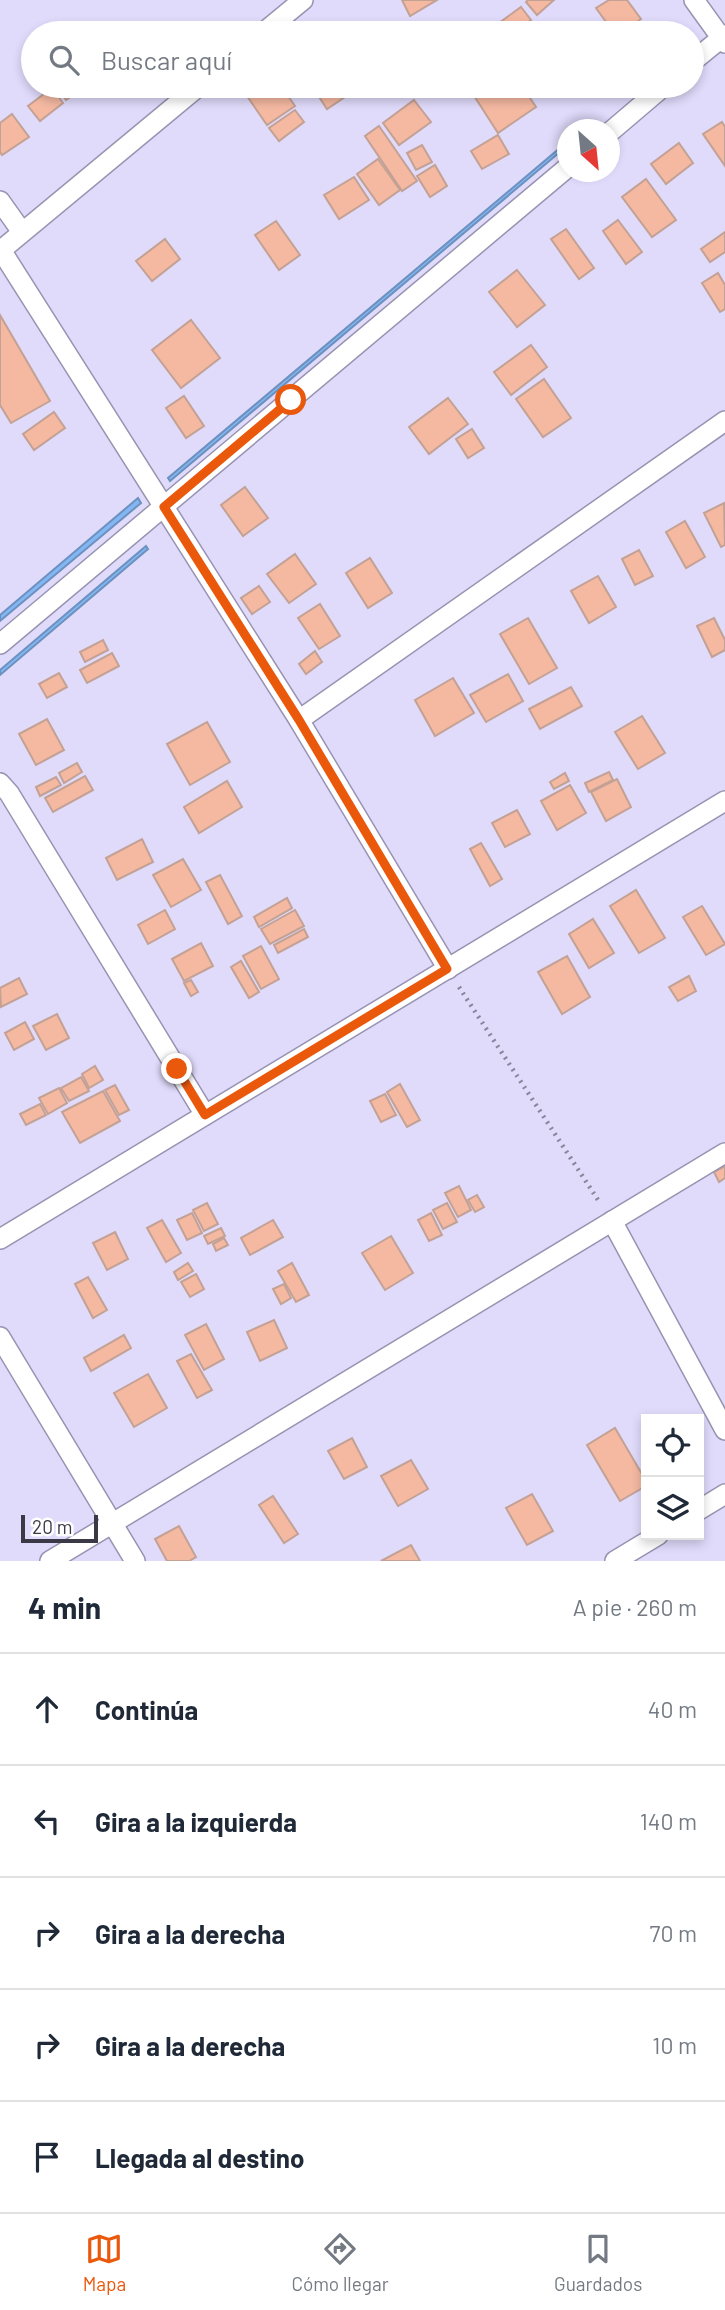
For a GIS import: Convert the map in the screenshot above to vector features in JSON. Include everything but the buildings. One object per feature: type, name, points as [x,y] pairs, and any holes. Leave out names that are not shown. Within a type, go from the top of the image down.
[{"type":"street","points":[[278,21],[303,0]]},
{"type":"street","points":[[694,0],[724,39],[704,53]]},
{"type":"street","points":[[184,98],[0,250],[299,720],[447,969]]},
{"type":"street","points":[[620,123],[650,98]]},
{"type":"street","points":[[0,644],[557,176]]},
{"type":"street","points":[[0,201],[22,232]]},
{"type":"street","points":[[299,720],[725,421]]},
{"type":"street","points":[[0,783],[9,793],[205,1115]]},
{"type":"street","points":[[0,1239],[725,801]]},
{"type":"street","points":[[50,1561],[725,1153]]},
{"type":"street","points":[[612,1221],[725,1430]]},
{"type":"street","points":[[0,1337],[135,1561]]},
{"type":"street","points":[[704,1507],[725,1494]]},
{"type":"street","points":[[615,1561],[650,1540]]},
{"type":"path","points":[[447,969],[612,1221]]},
{"type":"water","points":[[557,150],[557,154],[170,481],[168,478]]},
{"type":"water","points":[[138,498],[141,503],[0,621],[0,615]]},
{"type":"water","points":[[146,546],[148,549],[0,675],[0,670]]},
{"type":"route","points":[[177,1069],[205,1115],[447,969],[299,720],[164,507],[291,400]]}]
